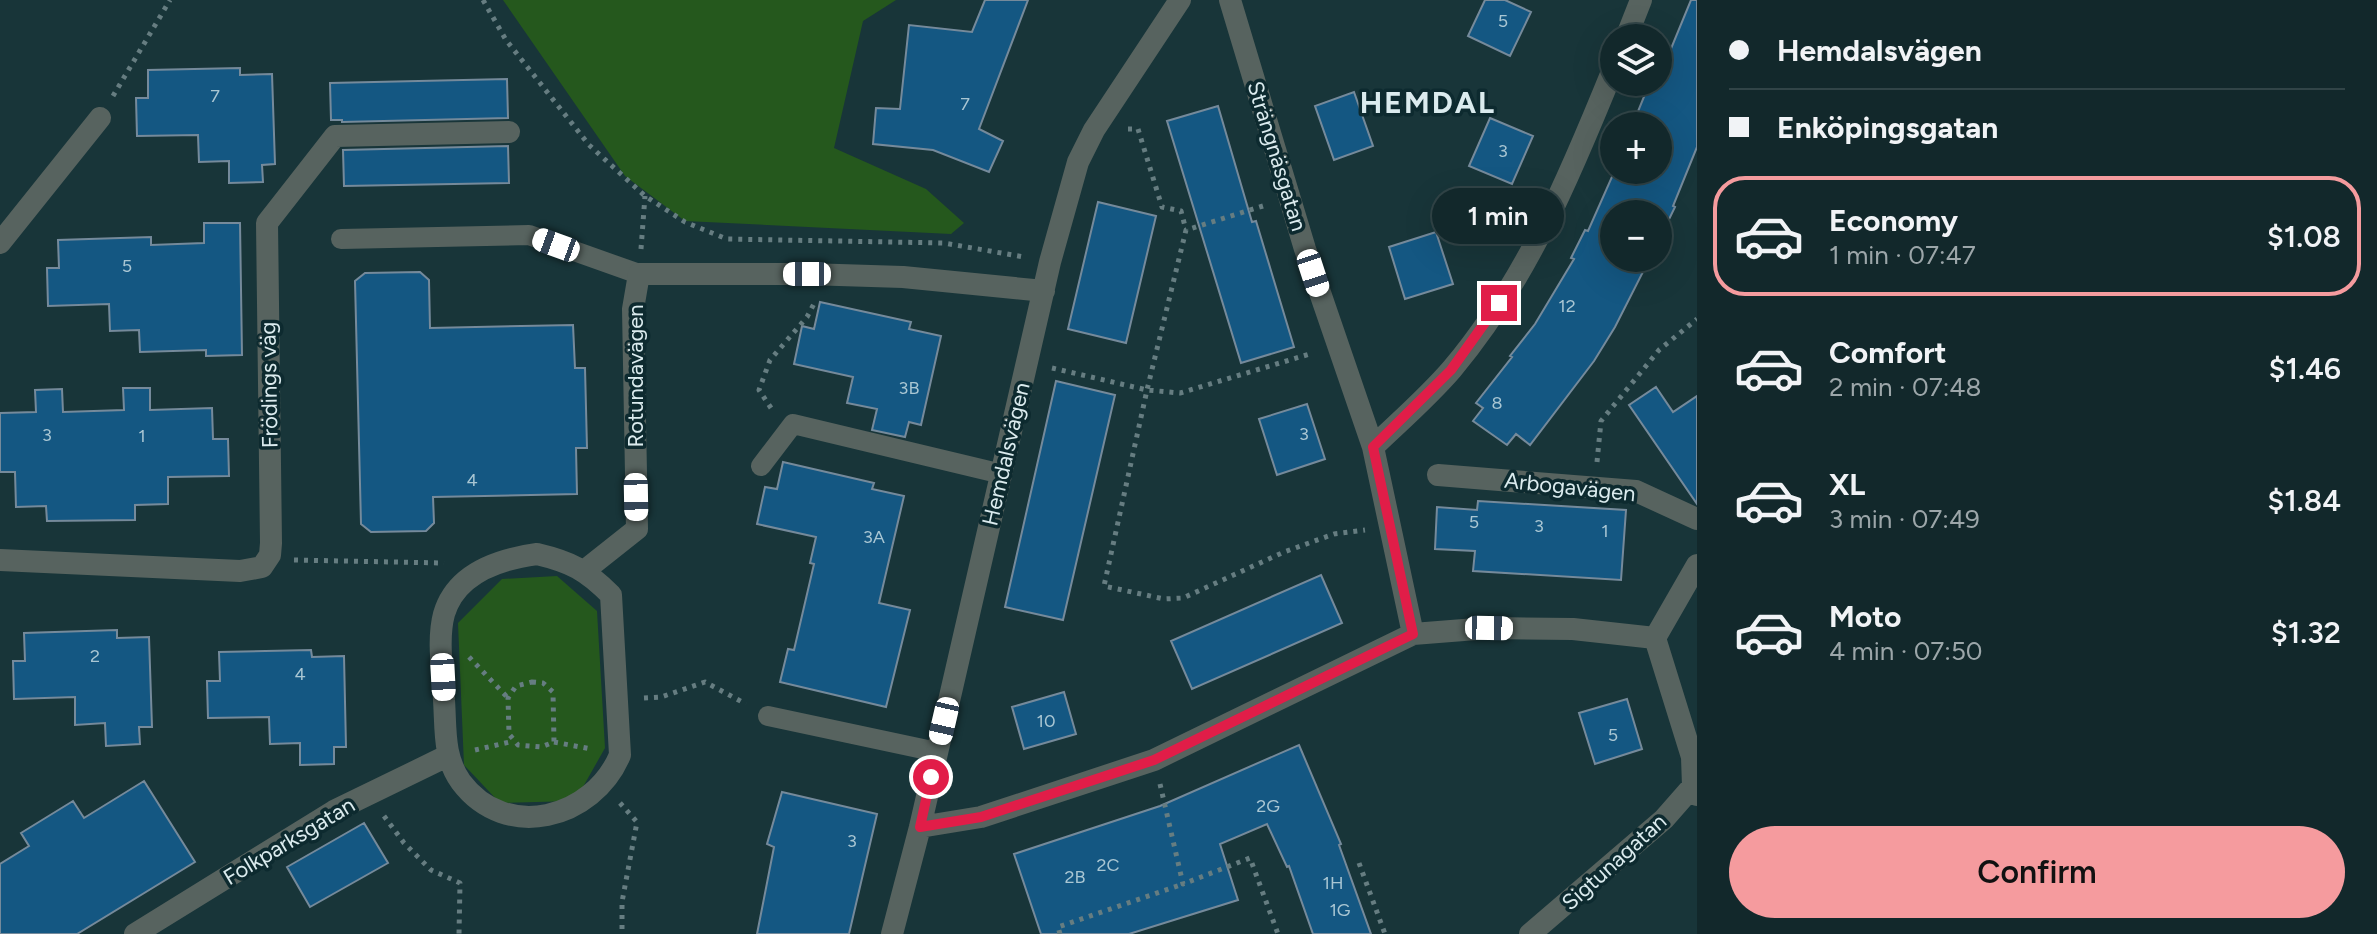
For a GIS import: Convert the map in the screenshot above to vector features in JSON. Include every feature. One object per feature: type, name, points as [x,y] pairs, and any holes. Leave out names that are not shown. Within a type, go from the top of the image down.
[{"type":"street","name":"Hemdalsvägen","points":[[892,934],[920,827],[1044,291],[1078,162],[1094,130],[1180,0]]},
{"type":"street","name":"Strängnäsgatan","points":[[1230,0],[1337,346],[1373,447],[1413,634]]},
{"type":"street","points":[[1632,24],[1641,0]]},
{"type":"street","points":[[1373,447],[1451,370],[1483,328],[1531,254],[1572,169],[1602,96]]},
{"type":"street","points":[[0,243],[100,118]]},
{"type":"street","name":"Frödings väg","points":[[270,555],[267,223],[335,136],[509,132]]},
{"type":"street","name":"Rotundavägen","points":[[584,571],[637,529],[633,309],[639,274],[903,277],[1044,291]]},
{"type":"street","name":"Arbogavägen","points":[[1438,475],[1636,491],[1697,519]]},
{"type":"street","points":[[537,554],[567,561],[584,571],[611,595],[620,755],[601,787],[568,810],[532,817],[506,812],[472,795],[447,756],[444,613],[472,575],[513,557],[537,554]]},
{"type":"street","points":[[0,560],[240,571],[262,567],[270,555]]},
{"type":"street","points":[[1695,790],[1692,740],[1655,638],[1697,565]]},
{"type":"street","points":[[920,827],[981,817],[1154,760],[1413,634],[1489,628],[1573,629],[1655,638]]},
{"type":"street","name":"Folkparksgatan","points":[[135,934],[334,811],[447,756]]},
{"type":"street","name":"Sigtunagatan","points":[[1530,934],[1695,790]]},
{"type":"lane","points":[[341,239],[529,235],[639,274]]},
{"type":"lane","points":[[761,466],[793,424],[1002,474]]},
{"type":"lane","points":[[768,716],[937,752]]},
{"type":"path","points":[[100,118],[170,0]]},
{"type":"path","points":[[483,0],[506,40],[589,145],[645,196],[685,222],[727,239],[944,243],[1031,259]]},
{"type":"path","points":[[1094,130],[1138,129],[1162,207],[1181,211],[1186,230],[1104,586],[1164,599],[1183,598],[1284,552],[1334,534],[1390,526]]},
{"type":"path","points":[[639,274],[645,196]]},
{"type":"path","points":[[1186,230],[1290,198]]},
{"type":"path","points":[[759,390],[770,360],[807,317],[829,274]]},
{"type":"path","points":[[1595,487],[1601,421],[1659,350],[1697,319]]},
{"type":"path","points":[[1027,363],[1147,390],[1180,393],[1337,346]]},
{"type":"path","points":[[270,555],[299,561],[459,564],[472,575]]},
{"type":"path","points":[[443,630],[508,698]]},
{"type":"path","points":[[661,697],[705,682],[768,716]]},
{"type":"path","points":[[554,742],[553,692],[543,683],[516,686],[508,698],[509,734],[518,745],[541,747],[554,742],[620,755]]},
{"type":"path","points":[[447,756],[514,741]]},
{"type":"path","points":[[1154,760],[1183,884]]},
{"type":"path","points":[[601,787],[625,806],[637,822],[622,902],[622,934]]},
{"type":"path","points":[[368,795],[404,843],[431,870],[460,883],[459,934]]},
{"type":"path","points":[[1060,934],[1058,927],[1250,858],[1278,934]]},
{"type":"path","points":[[1359,863],[1385,934]]},
{"type":"green space","points":[[503,0],[896,0],[863,21],[834,148],[926,189],[964,223],[951,234],[685,221],[625,176]]},
{"type":"green space","points":[[557,576],[597,611],[605,748],[575,801],[500,803],[464,765],[458,623],[502,579]]},
{"type":"building","points":[[985,0],[1028,0],[979,129],[1003,141],[989,172],[933,150],[873,144],[876,108],[900,109],[909,25],[972,32]]},
{"type":"building","points":[[1485,0],[1505,0],[1531,12],[1510,56],[1468,36]]},
{"type":"building","points":[[1691,0],[1697,0],[1697,147],[1675,207],[1672,213],[1672,200],[1602,200],[1609,184],[1672,184],[1672,112],[1638,112],[1644,96],[1672,96],[1672,46]]},
{"type":"building","points":[[240,68],[240,75],[272,74],[275,164],[262,165],[263,182],[229,183],[229,161],[199,162],[198,135],[137,136],[136,98],[148,98],[148,70]]},
{"type":"building","points":[[507,79],[508,118],[331,120],[330,83]]},
{"type":"building","points":[[1354,92],[1373,146],[1334,160],[1315,106]]},
{"type":"building","points":[[1218,106],[1252,222],[1256,221],[1294,347],[1241,363],[1167,121]]},
{"type":"building","points":[[1490,118],[1533,136],[1512,184],[1469,166]]},
{"type":"building","points":[[508,146],[509,183],[344,186],[343,150]]},
{"type":"building","points":[[1098,202],[1156,216],[1126,343],[1068,329]]},
{"type":"building","points":[[1600,204],[1600,272],[1643,272],[1594,361],[1530,445],[1516,434],[1507,445],[1473,421],[1483,408],[1476,403],[1535,324],[1574,259],[1571,258],[1585,230],[1588,231]]},
{"type":"building","points":[[204,223],[240,223],[242,355],[206,356],[206,350],[140,352],[139,330],[110,331],[109,304],[48,306],[47,268],[59,268],[58,240],[151,237],[151,245],[204,243]]},
{"type":"building","points":[[1436,232],[1453,284],[1405,299],[1389,247]]},
{"type":"building","points":[[420,272],[429,280],[430,328],[573,325],[575,368],[585,368],[587,448],[576,448],[577,494],[433,497],[434,523],[426,531],[371,532],[361,524],[355,281],[365,273]]},
{"type":"building","points":[[820,302],[911,322],[909,329],[941,336],[921,425],[909,422],[905,437],[872,430],[877,409],[847,403],[853,377],[794,364],[802,326],[814,329]]},
{"type":"building","points":[[1056,381],[1115,395],[1063,620],[1005,607]]},
{"type":"building","points":[[1656,387],[1673,412],[1697,396],[1697,504],[1629,405]]},
{"type":"building","points":[[123,388],[150,388],[150,410],[212,408],[213,439],[228,439],[229,476],[168,477],[168,504],[135,505],[135,520],[47,521],[46,506],[16,507],[15,472],[0,472],[0,413],[36,412],[35,390],[62,389],[63,412],[124,410]]},
{"type":"building","points":[[1307,404],[1325,459],[1277,475],[1259,419]]},
{"type":"building","points":[[783,462],[874,483],[872,489],[904,496],[879,603],[910,610],[886,707],[780,682],[788,649],[794,650],[814,564],[810,563],[816,537],[757,524],[765,487],[777,489]]},
{"type":"building","points":[[1478,501],[1626,510],[1621,580],[1473,571],[1475,551],[1435,549],[1437,507],[1477,510]]},
{"type":"building","points":[[1321,575],[1342,623],[1192,689],[1171,641]]},
{"type":"building","points":[[117,630],[117,638],[149,637],[152,727],[139,727],[140,744],[106,746],[105,723],[75,725],[75,697],[14,699],[13,661],[25,661],[24,633]]},
{"type":"building","points":[[311,650],[312,657],[344,656],[346,747],[334,747],[334,764],[300,765],[300,743],[270,744],[269,717],[208,718],[207,681],[220,681],[219,652]]},
{"type":"building","points":[[1064,692],[1076,734],[1024,749],[1012,707]]},
{"type":"building","points":[[1627,699],[1642,749],[1595,764],[1579,713]]},
{"type":"building","points":[[1299,745],[1341,844],[1371,934],[1313,934],[1289,866],[1267,824],[1220,844],[1238,900],[1129,934],[1041,934],[1014,854],[1160,806]]},
{"type":"building","points":[[144,781],[195,862],[77,934],[0,934],[0,864],[29,846],[21,833],[73,801],[84,818]]},
{"type":"building","points":[[782,792],[877,814],[849,934],[757,934],[774,847],[767,844]]},
{"type":"building","points":[[364,823],[388,863],[310,907],[287,867]]},
{"type":"district","name":"HEMDAL","points":[[1428,102]]},
{"type":"route","points":[[931,777],[920,827],[981,817],[1154,760],[1413,634],[1373,447],[1451,370],[1499,303]]}]
